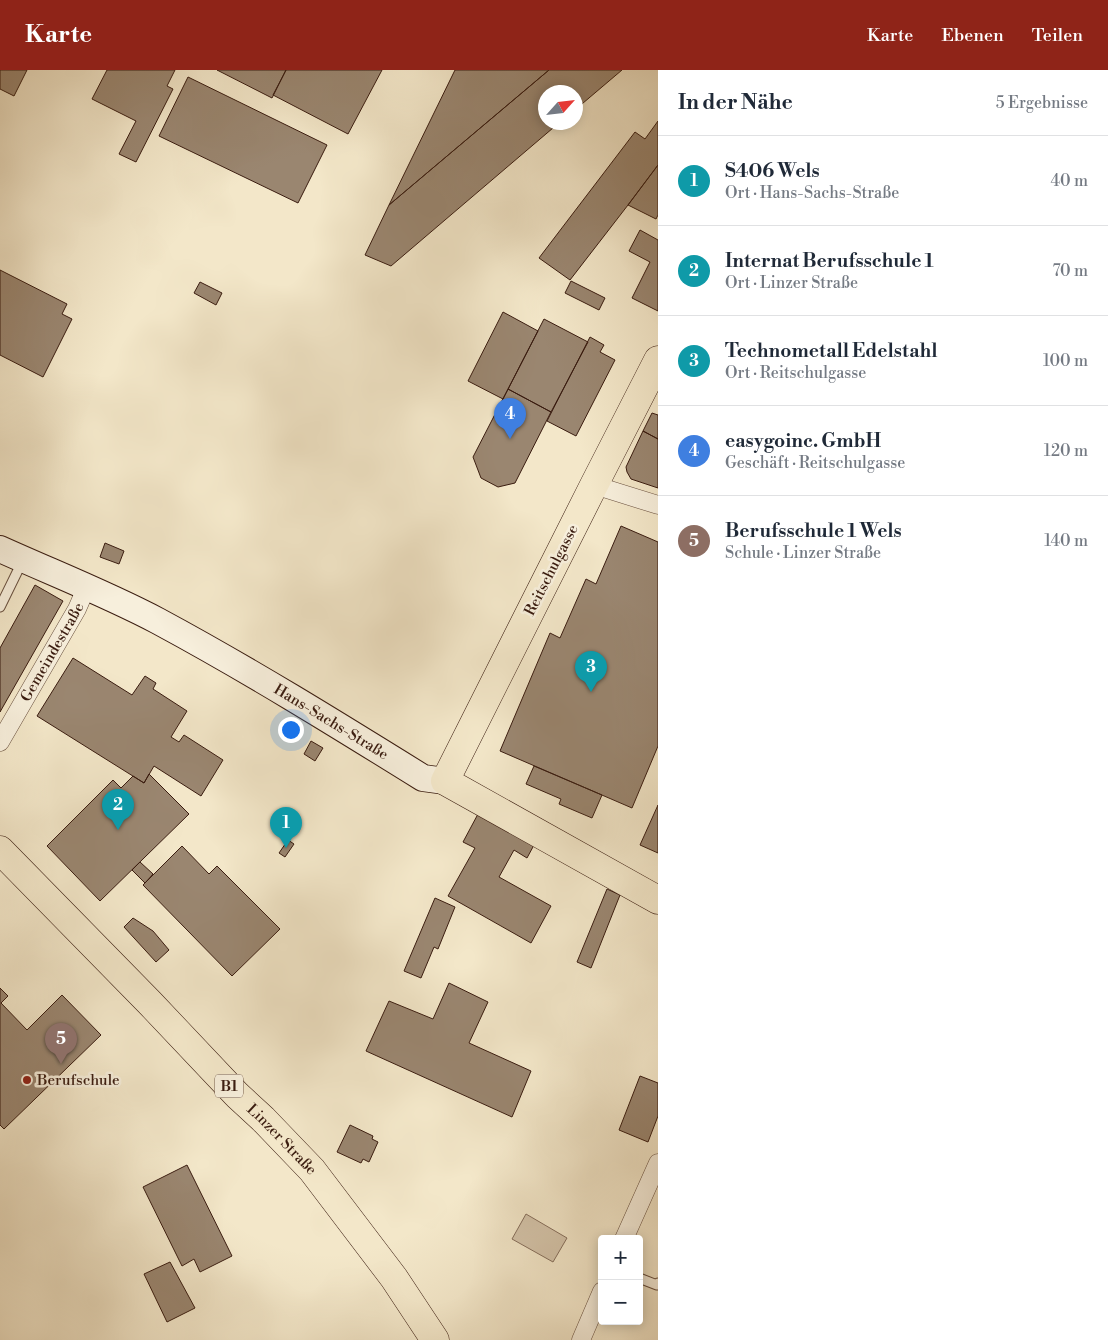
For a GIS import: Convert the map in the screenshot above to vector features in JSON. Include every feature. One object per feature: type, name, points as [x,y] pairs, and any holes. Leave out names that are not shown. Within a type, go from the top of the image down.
[{"type":"main road","name":"Reitschulgasse","points":[[445,781],[658,360]]},
{"type":"main road","name":"Hans-Sachs-Straße","points":[[445,781],[658,900]]},
{"type":"main road","name":"Linzer Straße","points":[[0,850],[312,1170],[394,1278],[435,1340]]},
{"type":"street","points":[[594,484],[658,505]]},
{"type":"street","name":"Hans-Sachs-Straße","points":[[0,549],[87,586],[158,621],[263,680],[423,778],[445,781]]},
{"type":"street","name":"Gemeindestraße","points":[[0,742],[77,609],[87,586]]},
{"type":"street","points":[[626,1235],[658,1163]]},
{"type":"street","points":[[581,1340],[598,1300]]},
{"type":"lane","points":[[0,608],[23,560]]},
{"type":"lane","points":[[643,1279],[658,1285]]},
{"type":"shaded area","points":[[526,1214],[567,1238],[553,1262],[512,1239]]},
{"type":"building","points":[[0,70],[27,70],[14,96],[0,89]]},
{"type":"building","points":[[107,70],[175,70],[167,86],[173,89],[136,162],[119,154],[136,121],[92,99]]},
{"type":"building","points":[[217,70],[286,70],[272,98]]},
{"type":"building","points":[[286,70],[382,70],[348,134],[273,95]]},
{"type":"building","points":[[455,70],[549,70],[389,205]]},
{"type":"building","points":[[549,70],[622,70],[583,103],[583,85],[538,85],[538,130],[551,130],[391,266],[365,255],[389,205]]},
{"type":"building","points":[[188,77],[327,145],[298,203],[159,136]]},
{"type":"building","points":[[658,121],[658,165],[570,280],[539,258],[635,132],[645,139]]},
{"type":"building","points":[[658,165],[658,215],[656,219],[628,205]]},
{"type":"building","points":[[640,230],[658,240],[658,311],[632,298],[650,262],[629,251]]},
{"type":"building","points":[[0,270],[67,304],[62,314],[72,319],[43,377],[0,355]]},
{"type":"building","points":[[571,281],[605,298],[599,310],[565,293]]},
{"type":"building","points":[[200,282],[222,293],[216,305],[194,293]]},
{"type":"building","points":[[503,312],[538,331],[503,399],[468,381]]},
{"type":"building","points":[[544,319],[588,342],[551,412],[508,389]]},
{"type":"building","points":[[590,337],[604,345],[600,352],[615,360],[576,436],[547,421]]},
{"type":"building","points":[[508,389],[551,412],[515,483],[498,487],[481,478],[473,457]]},
{"type":"building","points":[[652,413],[658,415],[658,439],[643,431]]},
{"type":"building","points":[[643,431],[658,439],[658,488],[631,479],[627,472],[626,467]]},
{"type":"building","points":[[621,526],[658,542],[658,746],[632,808],[500,751],[550,633],[560,638],[586,579],[596,584]]},
{"type":"building","points":[[105,543],[124,551],[119,564],[100,557]]},
{"type":"building","points":[[35,585],[63,601],[0,712],[0,648]]},
{"type":"building","points":[[73,658],[132,695],[145,676],[156,683],[153,689],[187,711],[171,737],[179,742],[184,735],[223,760],[201,796],[154,766],[144,783],[37,716]]},
{"type":"building","points":[[311,741],[323,748],[315,761],[304,754]]},
{"type":"building","points":[[534,766],[602,795],[592,818],[559,804],[561,799],[526,784]]},
{"type":"building","points":[[149,774],[189,814],[100,901],[47,846],[113,780],[121,788],[133,776],[144,783]]},
{"type":"building","points":[[658,805],[658,853],[640,845]]},
{"type":"building","points":[[478,814],[534,845],[527,858],[514,850],[499,877],[551,906],[531,943],[448,896],[475,848],[463,842]]},
{"type":"building","points":[[288,840],[294,844],[285,857],[279,853]]},
{"type":"building","points":[[182,846],[209,874],[217,866],[280,929],[232,976],[143,885]]},
{"type":"building","points":[[140,862],[153,874],[145,883],[132,870]]},
{"type":"building","points":[[607,889],[620,895],[591,968],[577,962]]},
{"type":"building","points":[[435,898],[455,907],[438,949],[434,947],[421,978],[404,971]]},
{"type":"building","points":[[133,918],[153,931],[169,950],[156,962],[124,927]]},
{"type":"building","points":[[449,983],[488,1002],[469,1043],[531,1071],[512,1117],[366,1051],[389,1001],[433,1019]]},
{"type":"building","name":"Berufschule","points":[[0,988],[8,996],[1,1003],[27,1030],[62,995],[101,1035],[4,1129],[0,1125]]},
{"type":"building","points":[[640,1076],[658,1083],[658,1116],[648,1142],[619,1130]]},
{"type":"building","points":[[350,1125],[373,1136],[372,1139],[378,1142],[369,1162],[363,1159],[361,1163],[337,1152]]},
{"type":"building","points":[[187,1165],[232,1256],[200,1272],[194,1259],[182,1266],[143,1187]]},
{"type":"building","points":[[170,1262],[195,1308],[167,1322],[144,1274]]},
{"type":"place","name":"easygoinc. GmbH","points":[[510,439]]},
{"type":"place","name":"Technometall Edelstahl","points":[[591,692]]},
{"type":"place","name":"Internat Berufsschule 1","points":[[118,830]]},
{"type":"place","name":"S406 Wels","points":[[286,848]]},
{"type":"place","name":"Berufsschule 1 Wels","points":[[61,1064]]},
{"type":"place","name":"Berufschule","points":[[27,1080]]}]
